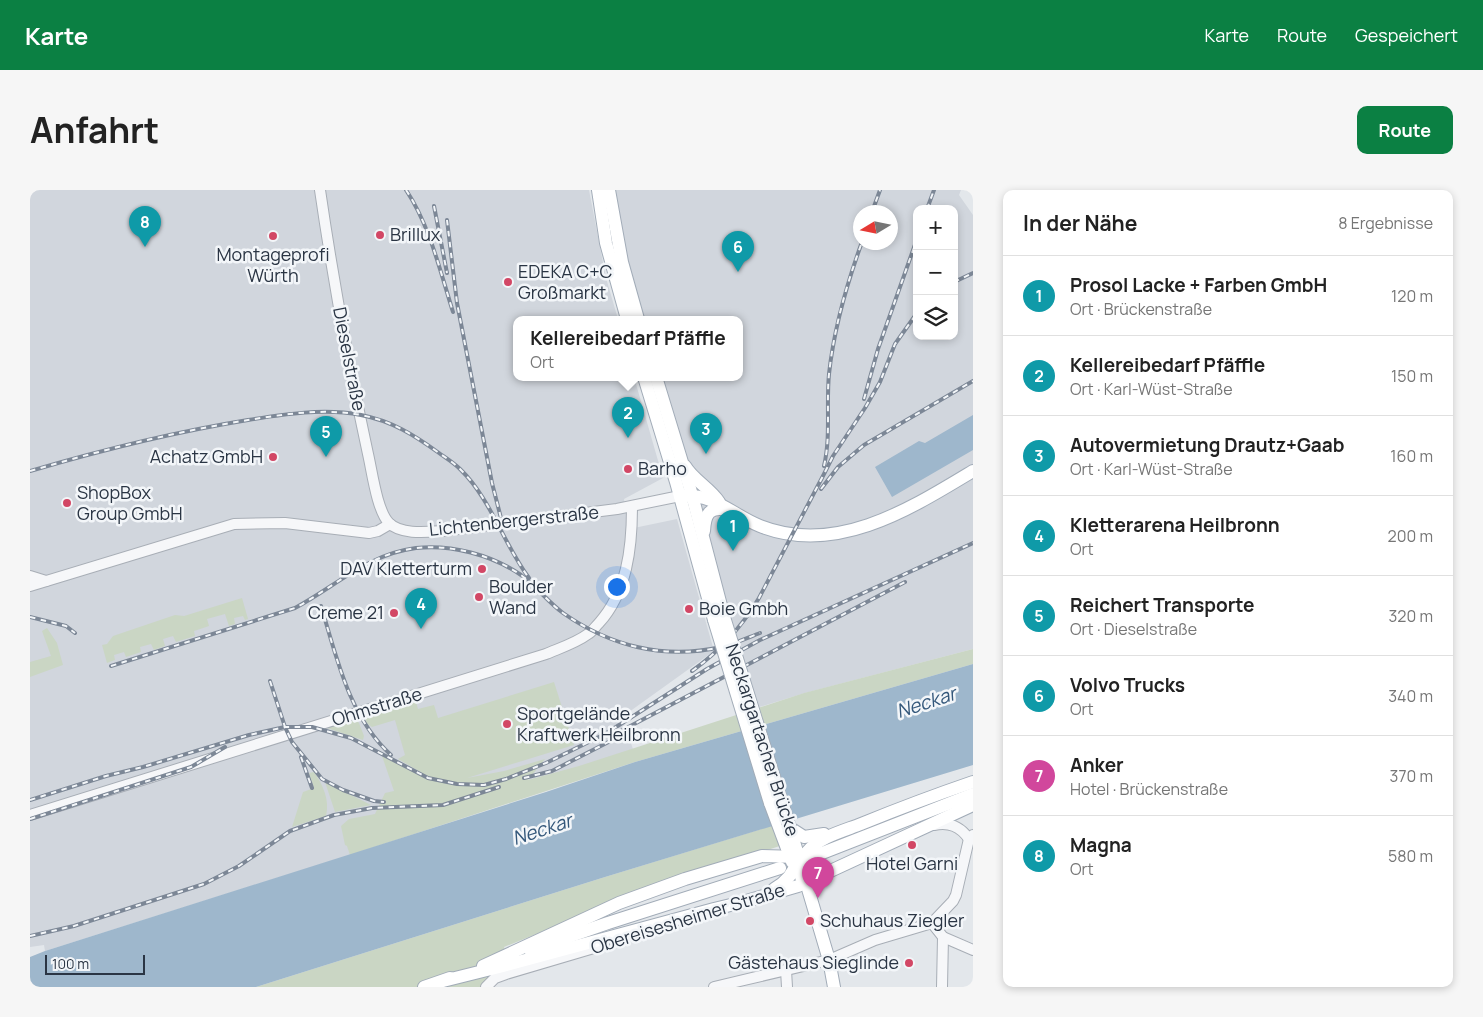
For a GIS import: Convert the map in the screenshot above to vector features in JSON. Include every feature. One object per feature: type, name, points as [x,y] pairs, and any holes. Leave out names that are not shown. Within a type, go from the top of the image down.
[{"type":"main road","points":[[598,190],[606,243],[626,316]]},
{"type":"main road","points":[[608,190],[622,262],[637,316]]},
{"type":"main road","points":[[645,381],[686,495],[704,539]]},
{"type":"main road","points":[[657,381],[682,460],[686,495],[719,618]]},
{"type":"main road","points":[[682,460],[689,472],[713,493],[721,505]]},
{"type":"main road","points":[[686,495],[704,497],[757,525],[775,531],[810,536],[840,534],[878,522],[904,511],[973,471]]},
{"type":"main road","points":[[719,618],[704,539],[704,519],[712,510],[720,509],[734,512]]},
{"type":"main road","name":"Neckargartacher Brücke","points":[[719,618],[770,803],[799,867],[829,960],[834,987]]},
{"type":"main road","name":"Neckargartacher Brücke","points":[[719,618],[782,831]]},
{"type":"main road","points":[[762,856],[799,867],[806,853],[814,844],[830,836],[973,782]]},
{"type":"main road","points":[[812,857],[973,794]]},
{"type":"main road","points":[[907,835],[973,804]]},
{"type":"main road","points":[[472,970],[619,903],[685,879],[762,856],[782,831],[809,838],[883,815]]},
{"type":"main road","name":"Obereisesheimer Straße","points":[[681,918],[772,894],[799,867],[907,835]]},
{"type":"main road","points":[[424,987],[608,923],[780,868]]},
{"type":"main road","points":[[443,981],[681,918]]},
{"type":"street","name":"Dieselstraße","points":[[320,190],[343,334],[381,510],[390,524]]},
{"type":"street","name":"Lichtenbergerstraße","points":[[390,524],[405,530],[444,531],[632,507],[686,495]]},
{"type":"street","name":"Ohmstraße","points":[[30,815],[528,660],[570,644],[589,634],[608,613],[619,592],[628,562],[632,537],[632,507]]},
{"type":"street","points":[[30,586],[234,524],[285,523],[370,533],[390,524]]},
{"type":"street","points":[[30,576],[47,581]]},
{"type":"street","name":"Obereisesheimer Straße","points":[[907,835],[940,824],[954,825],[971,837]]},
{"type":"street","points":[[714,987],[739,984],[829,960],[875,940],[932,923],[953,901],[956,895],[971,837]]},
{"type":"street","name":"Obereisesheimer Straße","points":[[486,987],[495,978],[506,974],[632,937],[681,918]]},
{"type":"street","points":[[932,923],[943,937],[973,950]]},
{"type":"street","points":[[942,987],[943,937]]},
{"type":"street","points":[[786,970],[787,987]]},
{"type":"shaded area","points":[[30,190],[589,190],[606,278],[617,316],[513,316],[513,381],[635,381],[663,478],[624,499],[629,529],[677,519],[714,651],[622,717],[633,749],[503,795],[353,854],[45,951],[44,945],[30,947]]},
{"type":"shaded area","points":[[604,190],[961,190],[959,195],[973,215],[973,649],[805,693],[756,708],[653,381],[743,381],[743,316],[633,316]]},
{"type":"green space","points":[[242,598],[248,619],[245,620],[243,616],[234,618],[235,624],[229,626],[225,614],[207,619],[209,626],[194,631],[195,636],[176,642],[173,636],[163,639],[165,646],[154,650],[151,644],[140,647],[141,652],[126,657],[124,652],[114,655],[115,660],[107,663],[102,645],[107,644],[113,636],[175,615],[184,616]]},
{"type":"green space","points":[[47,628],[57,643],[63,665],[30,677],[30,662],[51,656],[42,631]]},
{"type":"green space","points":[[973,649],[973,664],[635,762],[350,855],[345,845],[341,826],[349,819],[375,814],[385,793],[394,791],[382,756],[420,775],[422,773],[398,759],[405,755],[395,720],[372,727],[366,722],[365,714],[415,699],[418,709],[434,705],[438,718],[554,682],[574,745],[467,778],[504,771],[545,759],[528,780],[579,766],[804,693]]},
{"type":"green space","points":[[355,719],[359,723],[364,736],[363,740],[324,727]]},
{"type":"green space","points":[[314,772],[325,793],[327,804],[326,816],[292,827],[303,792],[314,788],[309,773]]},
{"type":"green space","points":[[325,782],[371,805],[335,812]]},
{"type":"green space","points":[[781,823],[789,843],[619,898],[504,947],[510,964],[483,987],[256,987],[605,877]]},
{"type":"water","points":[[973,415],[973,450],[892,497],[875,467],[919,441],[925,443]]},
{"type":"water","name":"Neckar","points":[[973,664],[973,765],[605,877],[256,987],[30,987],[30,957],[45,951],[635,762]]},
{"type":"railway","points":[[406,190],[422,218],[453,312]]},
{"type":"railway","points":[[875,205],[880,190]]},
{"type":"railway","points":[[928,205],[934,190]]},
{"type":"railway","points":[[434,206],[447,273]]},
{"type":"railway","points":[[447,220],[457,303],[492,483],[503,526]]},
{"type":"railway","points":[[824,466],[828,432],[828,386],[834,340],[846,291],[859,250]]},
{"type":"railway","points":[[864,399],[878,349],[913,250]]},
{"type":"railway","points":[[958,280],[973,273]]},
{"type":"railway","points":[[692,671],[729,638],[759,598],[833,456],[865,408],[880,382],[895,344],[913,319]]},
{"type":"railway","points":[[821,489],[838,467],[864,445],[973,381]]},
{"type":"railway","points":[[30,471],[138,442],[248,420],[319,412],[361,415],[383,421],[412,435],[460,469],[489,507],[529,578]]},
{"type":"railway","points":[[30,800],[249,735],[285,727],[312,727],[351,738],[428,778],[457,784],[484,785],[506,779],[546,763],[605,734],[707,669],[760,640],[973,543]]},
{"type":"railway","points":[[111,666],[295,608],[367,564],[399,551],[429,547],[471,552],[510,568],[532,584],[563,613],[600,634],[638,647],[658,651],[700,651],[726,646],[760,633]]},
{"type":"railway","points":[[617,733],[905,582]]},
{"type":"railway","points":[[321,606],[346,686],[365,723],[391,755]]},
{"type":"railway","points":[[30,617],[66,626],[75,633]]},
{"type":"railway","points":[[270,681],[292,742],[322,779],[343,790],[374,801],[384,802]]},
{"type":"railway","points":[[524,778],[552,771],[626,733]]},
{"type":"railway","points":[[30,819],[191,767],[225,747]]},
{"type":"railway","points":[[301,757],[312,788]]},
{"type":"railway","points":[[30,936],[74,926],[204,884],[239,866],[290,831],[334,815],[372,808],[443,805],[499,787]]},
{"type":"place","name":"Brillux","points":[[380,235]]},
{"type":"place","name":"Montageprofi Würth","points":[[273,236]]},
{"type":"place","name":"Magna","points":[[145,247]]},
{"type":"place","name":"Volvo Trucks","points":[[738,272]]},
{"type":"place","name":"EDEKA C+C Großmarkt","points":[[508,282]]},
{"type":"place","name":"Kellereibedarf Pfäffle","points":[[628,438]]},
{"type":"place","name":"Autovermietung Drautz+Gaab","points":[[706,454]]},
{"type":"place","name":"Achatz GmbH","points":[[273,457]]},
{"type":"place","name":"Reichert Transporte","points":[[326,457]]},
{"type":"place","name":"Barho","points":[[628,469]]},
{"type":"place","name":"ShopBox Group GmbH","points":[[67,503]]},
{"type":"place","name":"Prosol Lacke + Farben GmbH","points":[[733,551]]},
{"type":"place","name":"DAV Kletterturm","points":[[482,569]]},
{"type":"place","name":"Boulder Wand","points":[[479,597]]},
{"type":"place","name":"Boie Gmbh","points":[[689,609]]},
{"type":"place","name":"Creme 21","points":[[394,613]]},
{"type":"place","name":"Kletterarena Heilbronn","points":[[421,629]]},
{"type":"place","name":"Sportgelände Kraftwerk Heilbronn","points":[[507,724]]},
{"type":"place","name":"Hotel Garni","points":[[912,845]]},
{"type":"place","name":"Anker","points":[[818,898]]},
{"type":"place","name":"Schuhaus Ziegler","points":[[810,921]]},
{"type":"place","name":"Gästehaus Sieglinde","points":[[909,963]]}]
